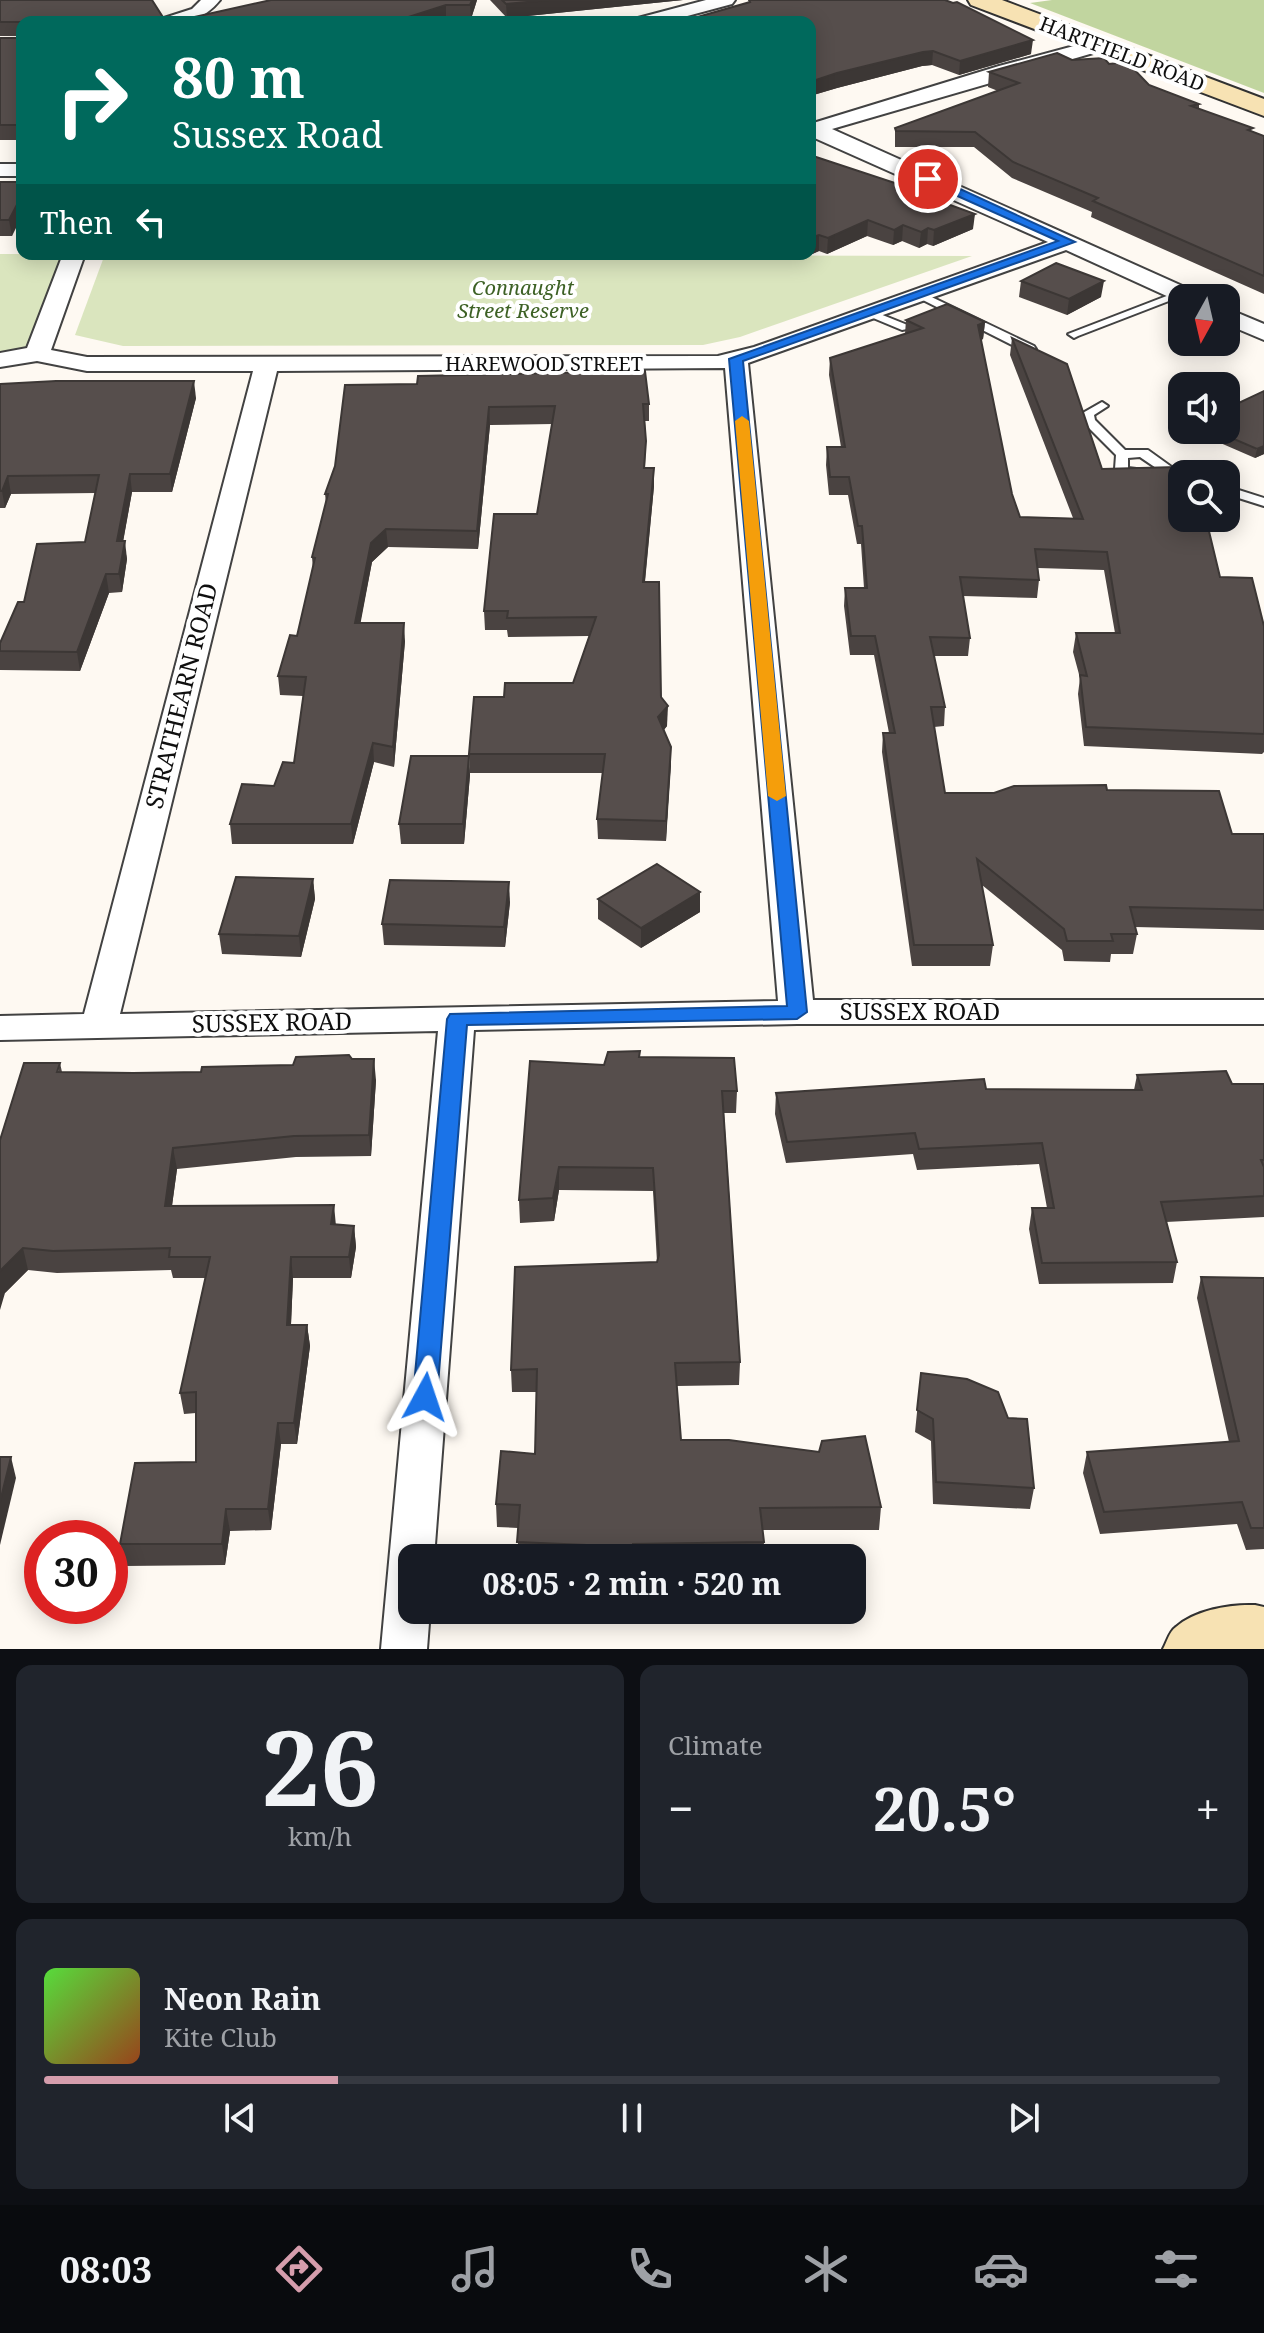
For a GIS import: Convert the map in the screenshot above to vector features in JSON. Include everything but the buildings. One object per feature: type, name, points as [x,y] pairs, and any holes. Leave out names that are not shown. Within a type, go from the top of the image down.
[{"type":"street","points":[[189,16],[198,13],[211,0]]},
{"type":"street","points":[[666,16],[726,0]]},
{"type":"street","name":"HARTFIELD ROAD","points":[[980,0],[1264,108]]},
{"type":"street","points":[[816,128],[1093,43]]},
{"type":"street","points":[[816,131],[1168,288]]},
{"type":"street","name":"HAREWOOD STREET","points":[[0,360],[37,354],[87,364],[266,366],[688,364],[736,359],[1069,242]]},
{"type":"street","points":[[37,354],[72,260]]},
{"type":"street","points":[[1240,322],[1264,333]]},
{"type":"street","points":[[736,359],[797,1012]]},
{"type":"street","name":"STRATHEARN ROAD","points":[[99,1026],[266,366]]},
{"type":"street","name":"SUSSEX ROAD","points":[[0,1028],[797,1012],[1264,1012]]},
{"type":"street","points":[[404,1649],[457,1019]]},
{"type":"street","points":[[1195,1649],[1203,1642],[1226,1633],[1264,1634]]},
{"type":"lane","points":[[921,295],[1047,357]]},
{"type":"lane","points":[[1074,334],[1168,302]]},
{"type":"lane","points":[[870,313],[906,328]]},
{"type":"lane","points":[[1102,406],[1087,414],[1089,421],[1122,454],[1143,453],[1168,469]]},
{"type":"lane","points":[[1122,454],[1121,469],[1125,473],[1168,475]]},
{"type":"lane","points":[[1240,494],[1264,502]]},
{"type":"green space","points":[[1052,0],[1264,0],[1264,93],[1030,3]]},
{"type":"green space","points":[[0,254],[16,254],[16,260],[72,260],[37,354],[0,360]]},
{"type":"green space","name":"Connaught Street Reserve","points":[[816,256],[972,256],[740,337],[703,345],[123,346],[75,335],[103,260],[816,260]]},
{"type":"slow traffic","points":[[742,421],[777,796]]},
{"type":"route","points":[[425,1397],[457,1019],[797,1012],[736,359],[1069,242],[928,179]]}]
